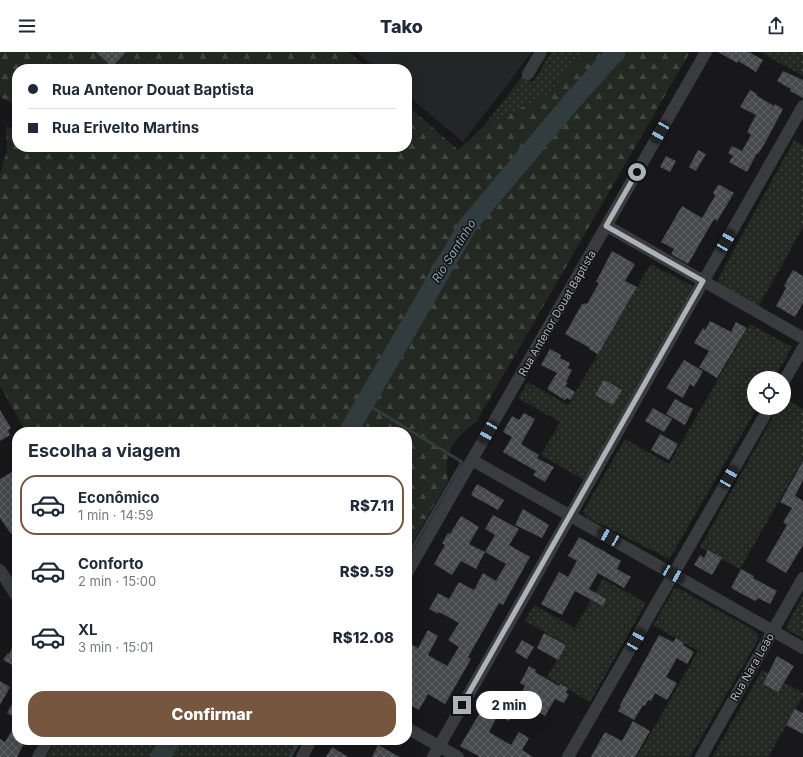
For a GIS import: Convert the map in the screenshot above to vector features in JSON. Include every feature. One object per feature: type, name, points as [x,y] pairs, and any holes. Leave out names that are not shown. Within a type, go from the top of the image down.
[{"type":"street","points":[[528,74],[541,52]]},
{"type":"street","name":"Rua Antenor Douat Baptista","points":[[412,564],[706,52]]},
{"type":"street","points":[[433,757],[803,106]]},
{"type":"street","points":[[606,226],[803,338]]},
{"type":"street","points":[[790,371],[803,348]]},
{"type":"street","points":[[568,757],[765,415]]},
{"type":"street","points":[[472,460],[803,648]]},
{"type":"street","points":[[2,578],[12,591]]},
{"type":"street","name":"Rua Nara Leão","points":[[701,757],[803,578]]},
{"type":"street","points":[[412,731],[458,757]]},
{"type":"street","points":[[38,757],[45,745]]},
{"type":"street","points":[[302,757],[308,745]]},
{"type":"shaded area","points":[[357,52],[532,52],[463,142],[412,99],[412,64],[371,64]]},
{"type":"green space","points":[[0,52],[349,52],[362,64],[12,64],[12,103],[0,97]]},
{"type":"green space","points":[[551,52],[584,52],[549,93],[482,128],[523,76],[533,82]]},
{"type":"green space","points":[[584,52],[690,52],[477,421],[456,440],[452,446],[447,461],[448,481],[412,543],[412,427],[23,427],[0,386],[0,174],[7,151],[6,126],[12,128],[12,152],[412,152],[412,109],[458,150],[482,128],[549,93]]},
{"type":"green space","points":[[760,52],[803,52],[803,76]]},
{"type":"green space","points":[[794,140],[803,145],[803,227],[759,306],[719,284],[718,279]]},
{"type":"green space","points":[[650,265],[693,286],[694,288],[584,480],[541,455],[560,422],[518,398],[528,382],[568,405]]},
{"type":"green space","points":[[750,324],[792,347],[778,371],[747,371],[747,415],[753,415],[670,558],[667,558],[586,517],[583,511],[625,439],[669,464]]},
{"type":"green space","points":[[791,402],[803,409],[803,459],[740,569],[700,547],[774,415],[791,415]]},
{"type":"green space","points":[[603,579],[646,603],[590,702],[547,677],[566,644],[525,621],[534,605],[575,628]]},
{"type":"green space","points":[[678,588],[752,629],[758,635],[758,640],[690,757],[637,757],[698,651],[653,625],[674,589]]},
{"type":"green space","points":[[803,596],[803,638],[787,630],[786,626]]},
{"type":"green space","points":[[762,670],[803,693],[803,696],[768,757],[712,757]]},
{"type":"green space","points":[[54,745],[154,745],[161,748],[169,745],[298,745],[292,757],[46,757]]},
{"type":"green space","points":[[154,745],[169,745],[161,748]]},
{"type":"building","points":[[96,52],[126,52],[115,64],[109,64]]},
{"type":"building","points":[[718,52],[749,52],[763,60],[756,72],[738,61],[737,63]]},
{"type":"building","points":[[783,71],[803,80],[803,98],[790,91],[791,89],[777,81]]},
{"type":"building","points":[[750,90],[774,106],[775,104],[783,109],[765,143],[758,154],[757,153],[747,172],[729,162],[733,156],[728,153],[732,146],[742,151],[751,135],[747,132],[756,115],[740,107]]},
{"type":"building","points":[[698,150],[706,154],[696,171],[689,167]]},
{"type":"building","points":[[666,156],[676,161],[670,172],[660,167]]},
{"type":"building","points":[[718,185],[734,193],[717,221],[714,219],[688,264],[671,254],[674,249],[661,242],[682,206],[702,218],[715,196],[713,193]]},
{"type":"building","points":[[612,251],[635,264],[625,281],[637,287],[598,354],[565,334],[582,304],[587,304],[599,283],[596,282]]},
{"type":"building","points":[[793,270],[803,276],[803,303],[795,317],[776,306],[786,288],[784,286]]},
{"type":"building","points":[[710,321],[731,332],[736,322],[747,328],[717,378],[699,367],[709,351],[694,343],[703,328],[705,330]]},
{"type":"building","points":[[550,349],[561,355],[560,358],[570,363],[568,368],[572,370],[566,382],[568,383],[565,386],[575,392],[570,400],[567,398],[565,400],[547,389],[557,373],[541,365]]},
{"type":"building","points":[[684,360],[703,371],[694,387],[690,384],[683,398],[666,388]]},
{"type":"building","points":[[604,380],[622,390],[613,405],[595,395]]},
{"type":"building","points":[[675,399],[693,409],[685,425],[666,414]]},
{"type":"building","points":[[653,408],[672,419],[664,432],[645,421]]},
{"type":"building","points":[[0,410],[11,428],[8,430],[10,435],[0,441]]},
{"type":"building","points":[[524,413],[535,419],[521,444],[539,455],[537,458],[554,467],[545,482],[533,475],[536,471],[503,452],[512,437],[503,432],[512,416],[519,420]]},
{"type":"building","points":[[660,434],[678,444],[669,460],[651,450]]},
{"type":"building","points":[[803,461],[803,480],[795,496],[803,501],[803,545],[786,573],[766,561],[787,525],[783,522],[792,508],[780,502]]},
{"type":"building","points":[[12,472],[11,534],[0,518],[0,479]]},
{"type":"building","points":[[477,484],[504,500],[498,510],[471,495]]},
{"type":"building","points":[[523,509],[549,525],[542,538],[515,525]]},
{"type":"building","points":[[493,515],[519,529],[509,545],[530,557],[503,605],[499,603],[468,657],[471,659],[445,704],[428,694],[419,710],[412,706],[412,645],[418,648],[428,630],[438,636],[428,655],[447,666],[459,647],[448,640],[459,623],[439,612],[438,614],[429,609],[438,593],[449,599],[459,582],[474,590],[483,573],[496,581],[506,564],[485,552],[495,535],[485,529]]},
{"type":"building","points":[[461,516],[479,527],[469,544],[485,552],[476,569],[461,561],[452,575],[434,564],[445,545],[442,543],[448,533],[450,534]]},
{"type":"building","points":[[579,537],[621,561],[617,569],[631,577],[624,588],[598,573],[589,589],[606,599],[603,606],[575,591],[562,615],[541,604],[559,572],[568,577],[577,561],[568,556]]},
{"type":"building","points":[[708,550],[722,558],[712,575],[694,565],[700,555],[704,558]]},
{"type":"building","points":[[741,569],[754,576],[753,578],[777,591],[770,604],[758,598],[755,601],[731,588]]},
{"type":"building","points":[[544,633],[566,645],[558,660],[537,648]]},
{"type":"building","points":[[659,635],[673,642],[676,638],[684,643],[683,645],[694,652],[687,664],[677,658],[666,677],[677,683],[667,700],[655,693],[651,701],[648,700],[645,706],[643,705],[634,720],[618,711]]},
{"type":"building","points":[[522,640],[534,647],[527,659],[515,652]]},
{"type":"building","points":[[12,648],[12,665],[3,660],[8,653],[9,654]]},
{"type":"building","points":[[777,656],[794,666],[778,692],[763,684]]},
{"type":"building","points":[[529,666],[536,670],[535,672],[559,686],[560,684],[568,688],[566,693],[569,694],[564,703],[555,699],[545,716],[530,707],[528,710],[516,703],[525,686],[520,683]]},
{"type":"building","points":[[0,681],[10,687],[0,705]]},
{"type":"building","points":[[493,691],[518,705],[509,721],[498,715],[489,732],[511,745],[519,732],[529,738],[522,750],[533,757],[480,757],[460,746]]},
{"type":"building","points":[[12,704],[12,716],[7,713]]},
{"type":"building","points":[[795,709],[803,713],[803,734],[786,725]]},
{"type":"building","points":[[633,721],[650,731],[635,757],[591,757],[605,732],[622,741]]},
{"type":"building","points":[[12,730],[12,745],[23,745],[17,757],[0,757],[0,739],[5,742]]},
{"type":"building","points":[[378,745],[400,757],[372,757]]},
{"type":"building","points":[[332,747],[348,757],[326,757]]},
{"type":"waterway","name":"Rio Santinho","points":[[351,427],[468,225],[573,100],[616,52]]},
{"type":"waterway","points":[[365,403],[404,427]]},
{"type":"waterway","points":[[412,432],[462,462],[412,548]]},
{"type":"waterway","name":"Rio Santinho","points":[[160,757],[168,745]]},
{"type":"waterway","points":[[290,757],[297,745]]},
{"type":"route","points":[[462,705],[703,281],[606,226],[637,172]]}]
